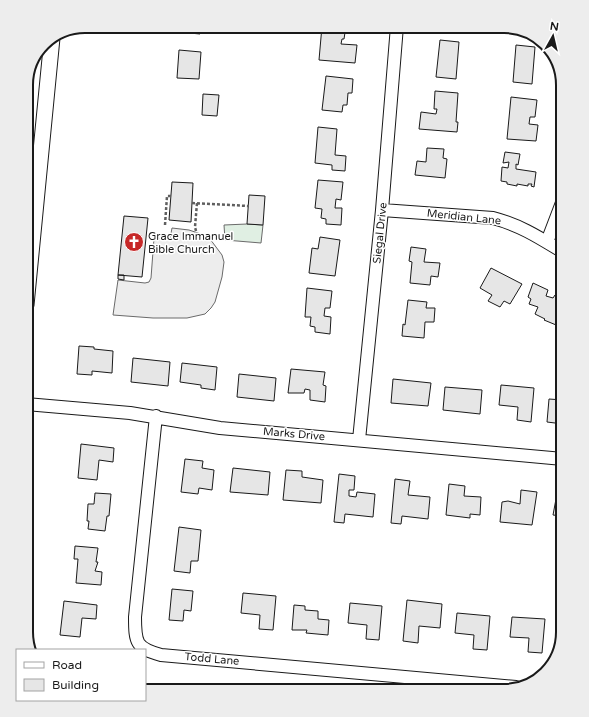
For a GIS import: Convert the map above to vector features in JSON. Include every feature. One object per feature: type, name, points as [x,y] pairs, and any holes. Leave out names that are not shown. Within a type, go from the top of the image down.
[{"type":"street","name":"Siegal Drive","points":[[359,440],[382,210],[396,33]]},
{"type":"street","points":[[33,233],[51,46]]},
{"type":"street","name":"Meridian Lane","points":[[382,210],[493,218],[505,221],[541,237],[556,247]]},
{"type":"street","points":[[548,242],[556,220]]},
{"type":"street","name":"Marks Drive","points":[[33,405],[156,416],[220,428],[556,459]]},
{"type":"street","name":"Todd Lane","points":[[144,649],[138,644],[135,633],[135,618],[156,416]]},
{"type":"street","name":"Todd Lane","points":[[146,650],[161,655],[483,684]]},
{"type":"path","points":[[165,225],[167,196],[171,196]]},
{"type":"path","points":[[192,203],[248,206]]},
{"type":"path","points":[[196,232],[197,203]]},
{"type":"green space","points":[[224,225],[263,225],[261,243],[225,240]]},
{"type":"shaded area","points":[[172,228],[189,230],[204,235],[210,239],[222,255],[224,262],[222,277],[215,302],[211,308],[205,314],[187,318],[153,318],[113,315],[118,280],[145,283],[149,282],[151,278],[154,238],[170,239]]},
{"type":"building","points":[[321,33],[345,33],[341,44],[357,45],[355,63],[319,60]]},
{"type":"building","points":[[440,40],[459,42],[456,79],[436,77]]},
{"type":"building","points":[[516,45],[533,47],[533,56],[534,56],[532,84],[513,82]]},
{"type":"building","points":[[179,50],[201,52],[199,79],[177,78]]},
{"type":"building","points":[[326,76],[353,79],[352,93],[348,93],[347,105],[343,105],[342,112],[322,110]]},
{"type":"building","points":[[435,91],[458,93],[456,122],[458,122],[457,132],[419,129],[421,112],[436,114],[437,109],[434,109]]},
{"type":"building","points":[[203,94],[219,95],[217,116],[202,115]]},
{"type":"building","points":[[511,97],[537,100],[535,117],[530,117],[529,124],[538,125],[536,141],[507,139]]},
{"type":"building","points":[[318,127],[337,129],[335,155],[346,156],[345,171],[332,170],[332,165],[315,163]]},
{"type":"building","points":[[427,148],[444,149],[443,158],[447,159],[445,178],[415,175],[417,161],[426,162]]},
{"type":"building","points":[[505,152],[520,154],[518,165],[516,164],[516,169],[536,172],[534,187],[531,186],[532,184],[528,184],[528,186],[517,184],[517,186],[501,181],[502,167],[508,168],[509,162],[503,163]]},
{"type":"building","points":[[318,180],[343,182],[341,200],[336,199],[335,208],[342,208],[341,225],[326,224],[326,219],[321,218],[322,209],[315,208]]},
{"type":"building","points":[[172,182],[193,183],[191,222],[169,220]]},
{"type":"building","points":[[249,195],[265,196],[263,225],[247,224]]},
{"type":"building","name":"Grace Immanuel Bible Church","points":[[124,216],[148,218],[142,277],[118,275]]},
{"type":"building","points":[[320,237],[340,240],[335,276],[309,273],[312,248],[318,249]]},
{"type":"building","points":[[411,247],[426,249],[424,262],[440,263],[438,277],[431,276],[430,285],[410,283],[412,262],[409,261]]},
{"type":"building","points":[[491,268],[522,284],[510,304],[504,301],[500,307],[488,301],[492,295],[480,288]]},
{"type":"building","points":[[118,275],[124,275],[124,280],[118,279]]},
{"type":"building","points":[[533,283],[548,290],[546,296],[553,298],[556,295],[556,325],[535,314],[538,307],[529,304],[531,299],[528,297]]},
{"type":"building","points":[[307,288],[332,291],[330,308],[325,308],[324,316],[331,317],[330,334],[315,332],[315,327],[310,326],[311,317],[305,317]]},
{"type":"building","points":[[408,300],[427,302],[426,308],[435,308],[434,322],[425,322],[424,338],[402,336]]},
{"type":"building","points":[[79,346],[113,351],[112,373],[92,371],[92,375],[77,374]]},
{"type":"building","points":[[133,358],[170,362],[168,386],[131,382]]},
{"type":"building","points":[[182,363],[217,367],[215,390],[201,388],[201,385],[180,382]]},
{"type":"building","points":[[291,369],[325,372],[323,385],[326,386],[325,402],[310,400],[310,390],[305,389],[304,393],[288,393]]},
{"type":"building","points":[[239,374],[276,378],[274,401],[237,397]]},
{"type":"building","points":[[393,379],[431,383],[428,406],[391,403]]},
{"type":"building","points":[[501,385],[534,388],[531,422],[517,420],[518,407],[499,405]]},
{"type":"building","points":[[445,387],[482,390],[480,414],[443,410]]},
{"type":"building","points":[[549,399],[556,400],[556,423],[547,422]]},
{"type":"building","points":[[81,444],[114,448],[113,462],[99,460],[97,480],[78,478]]},
{"type":"building","points":[[185,459],[203,461],[202,468],[214,470],[212,490],[199,488],[198,494],[181,492]]},
{"type":"building","points":[[233,468],[270,472],[268,495],[230,492]]},
{"type":"building","points":[[286,470],[302,471],[302,477],[323,480],[321,503],[283,500]]},
{"type":"building","points":[[339,474],[355,476],[354,490],[349,490],[349,496],[356,497],[357,492],[375,494],[373,517],[345,514],[344,523],[334,522]]},
{"type":"building","points":[[395,479],[410,481],[408,495],[430,497],[428,519],[402,516],[401,524],[391,523]]},
{"type":"building","points":[[449,484],[465,486],[464,496],[481,497],[480,515],[470,514],[470,518],[446,515]]},
{"type":"building","points":[[521,490],[537,492],[532,525],[500,522],[502,502],[508,501],[520,504]]},
{"type":"building","points":[[95,493],[111,494],[109,516],[107,516],[105,531],[88,529],[88,504],[94,504]]},
{"type":"building","points":[[556,499],[556,515],[553,515]]},
{"type":"building","points":[[179,527],[201,530],[198,561],[191,561],[190,573],[174,571]]},
{"type":"building","points":[[75,546],[98,548],[96,562],[98,562],[95,571],[102,572],[101,585],[76,583],[78,559],[74,559]]},
{"type":"building","points":[[172,589],[193,591],[191,611],[184,610],[183,621],[169,620]]},
{"type":"building","points":[[243,593],[276,596],[273,630],[259,629],[260,615],[241,613]]},
{"type":"building","points":[[407,600],[442,604],[440,628],[419,626],[418,643],[403,641]]},
{"type":"building","points":[[64,601],[97,605],[96,619],[82,618],[80,637],[60,635]]},
{"type":"building","points":[[350,603],[382,606],[379,640],[366,639],[367,625],[348,623]]},
{"type":"building","points":[[294,605],[305,606],[305,610],[318,611],[318,619],[329,620],[328,635],[306,633],[307,630],[292,630]]},
{"type":"building","points":[[457,613],[490,616],[487,650],[473,649],[474,635],[455,633]]},
{"type":"building","points":[[512,617],[545,619],[542,653],[528,652],[529,638],[510,637]]},
{"type":"place","name":"Grace Immanuel Bible Church","points":[[134,242]]}]
